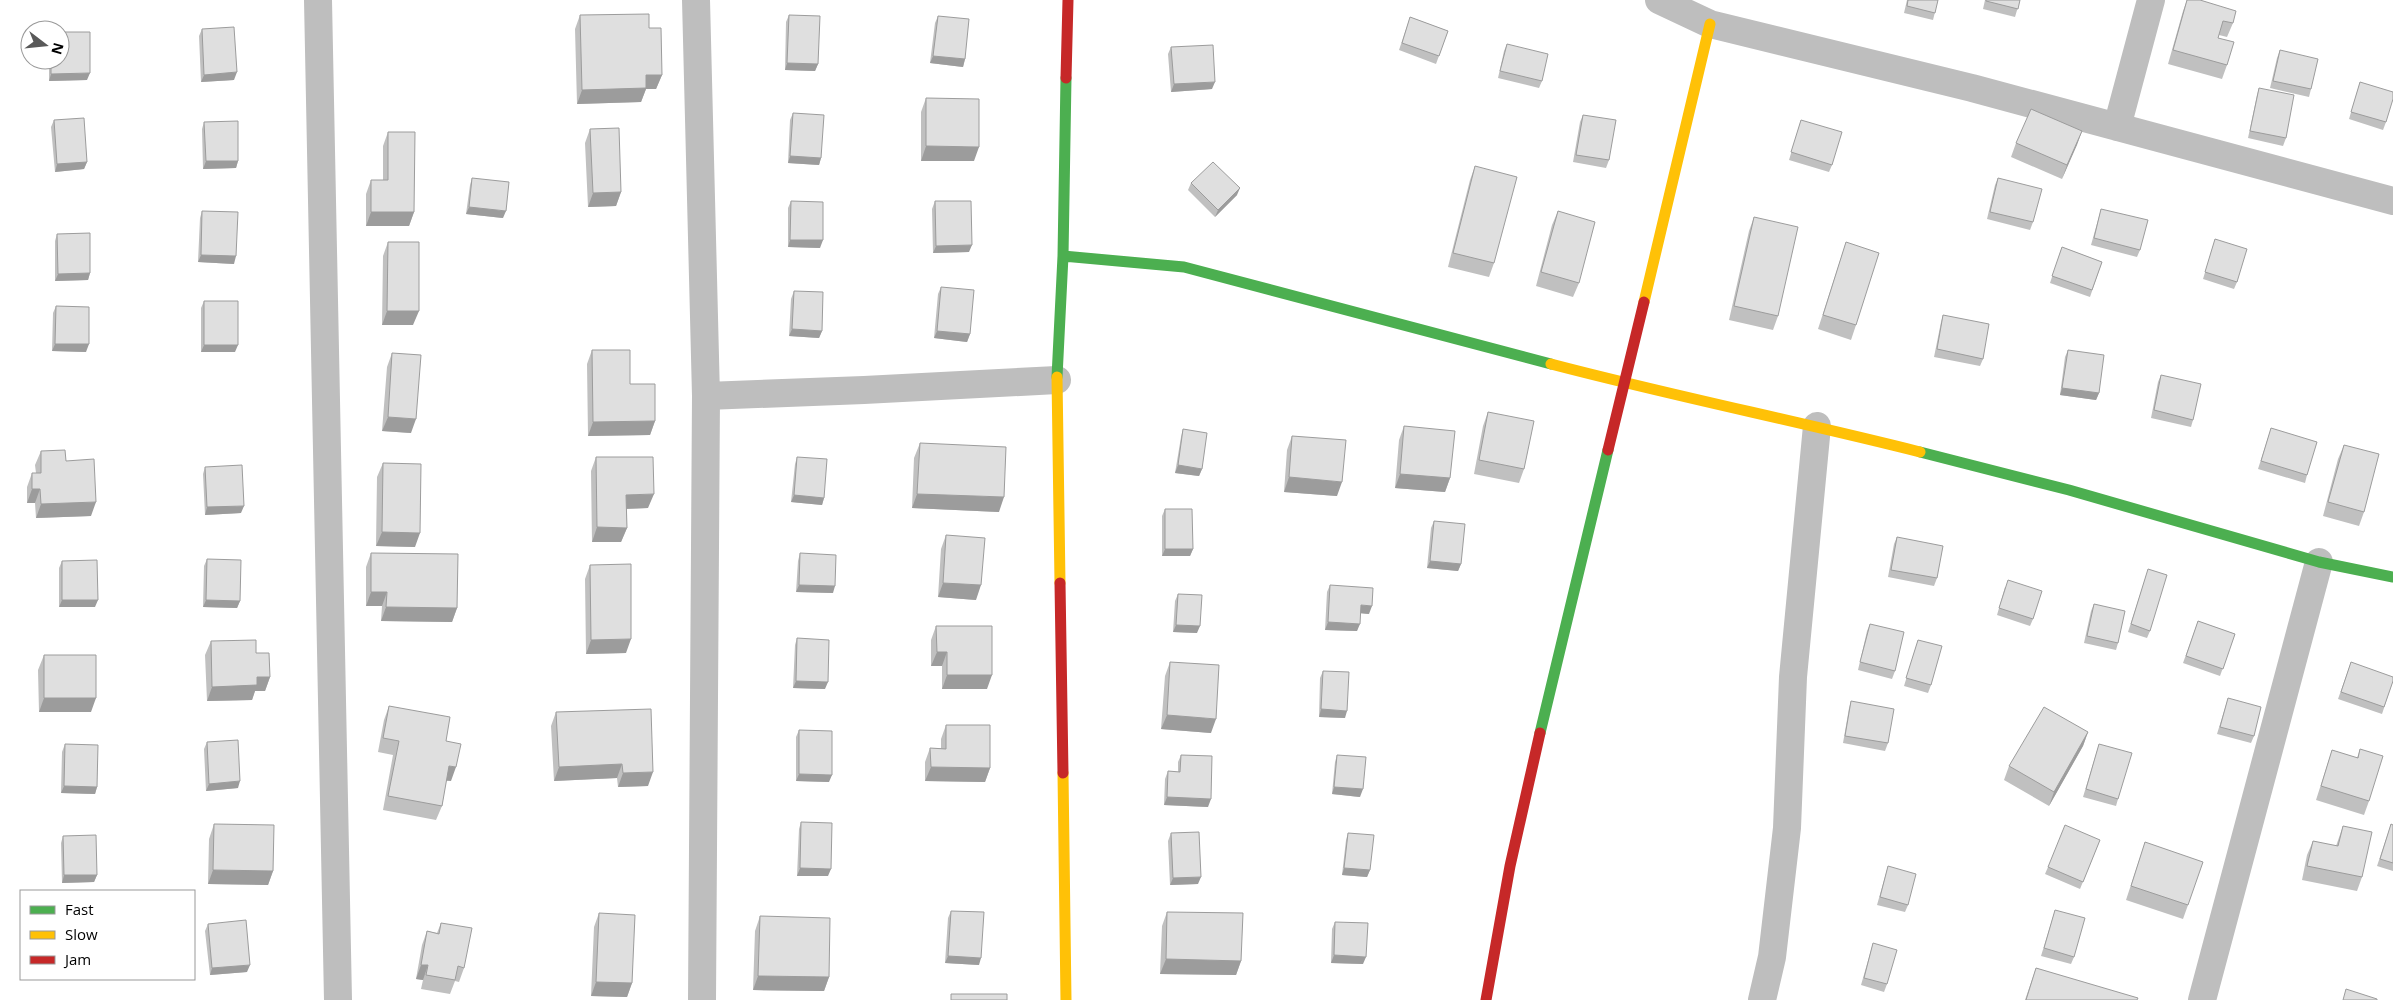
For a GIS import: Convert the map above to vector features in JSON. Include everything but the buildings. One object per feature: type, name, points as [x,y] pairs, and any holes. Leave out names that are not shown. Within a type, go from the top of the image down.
[{"type":"street","points":[[318,0],[338,1000]]},
{"type":"street","points":[[696,0],[706,396],[702,1000]]},
{"type":"street","points":[[1066,1000],[1057,380],[1063,256],[1068,0]]},
{"type":"street","points":[[1659,0],[1710,24],[2117,127],[2393,201]]},
{"type":"street","points":[[2117,127],[2151,0]]},
{"type":"street","points":[[1486,1000],[1523,807],[1623,383],[1674,187],[1710,24]]},
{"type":"street","points":[[1063,256],[1184,267],[1623,383],[1817,426],[2069,490],[2320,562],[2393,577]]},
{"type":"street","points":[[706,396],[1057,380]]},
{"type":"street","points":[[1762,1000],[1772,957],[1787,828],[1792,677],[1817,426]]},
{"type":"street","points":[[2202,1000],[2320,562]]},
{"type":"traffic: fast","points":[[1057,377],[1063,256],[1066,78]]},
{"type":"traffic: fast","points":[[1063,256],[1184,267],[1551,364]]},
{"type":"traffic: fast","points":[[1540,733],[1608,450]]},
{"type":"traffic: fast","points":[[1920,452],[2069,490],[2319,562],[2393,577]]},
{"type":"traffic: slow","points":[[1644,302],[1710,24]]},
{"type":"traffic: slow","points":[[1551,364],[1920,452]]},
{"type":"traffic: slow","points":[[1057,377],[1060,583]]},
{"type":"traffic: slow","points":[[1063,773],[1066,1000]]},
{"type":"traffic: jam","points":[[1066,78],[1068,0]]},
{"type":"traffic: jam","points":[[1608,450],[1644,302]]},
{"type":"traffic: jam","points":[[1060,583],[1063,773]]},
{"type":"traffic: jam","points":[[1486,1000],[1510,866],[1540,733]]}]
